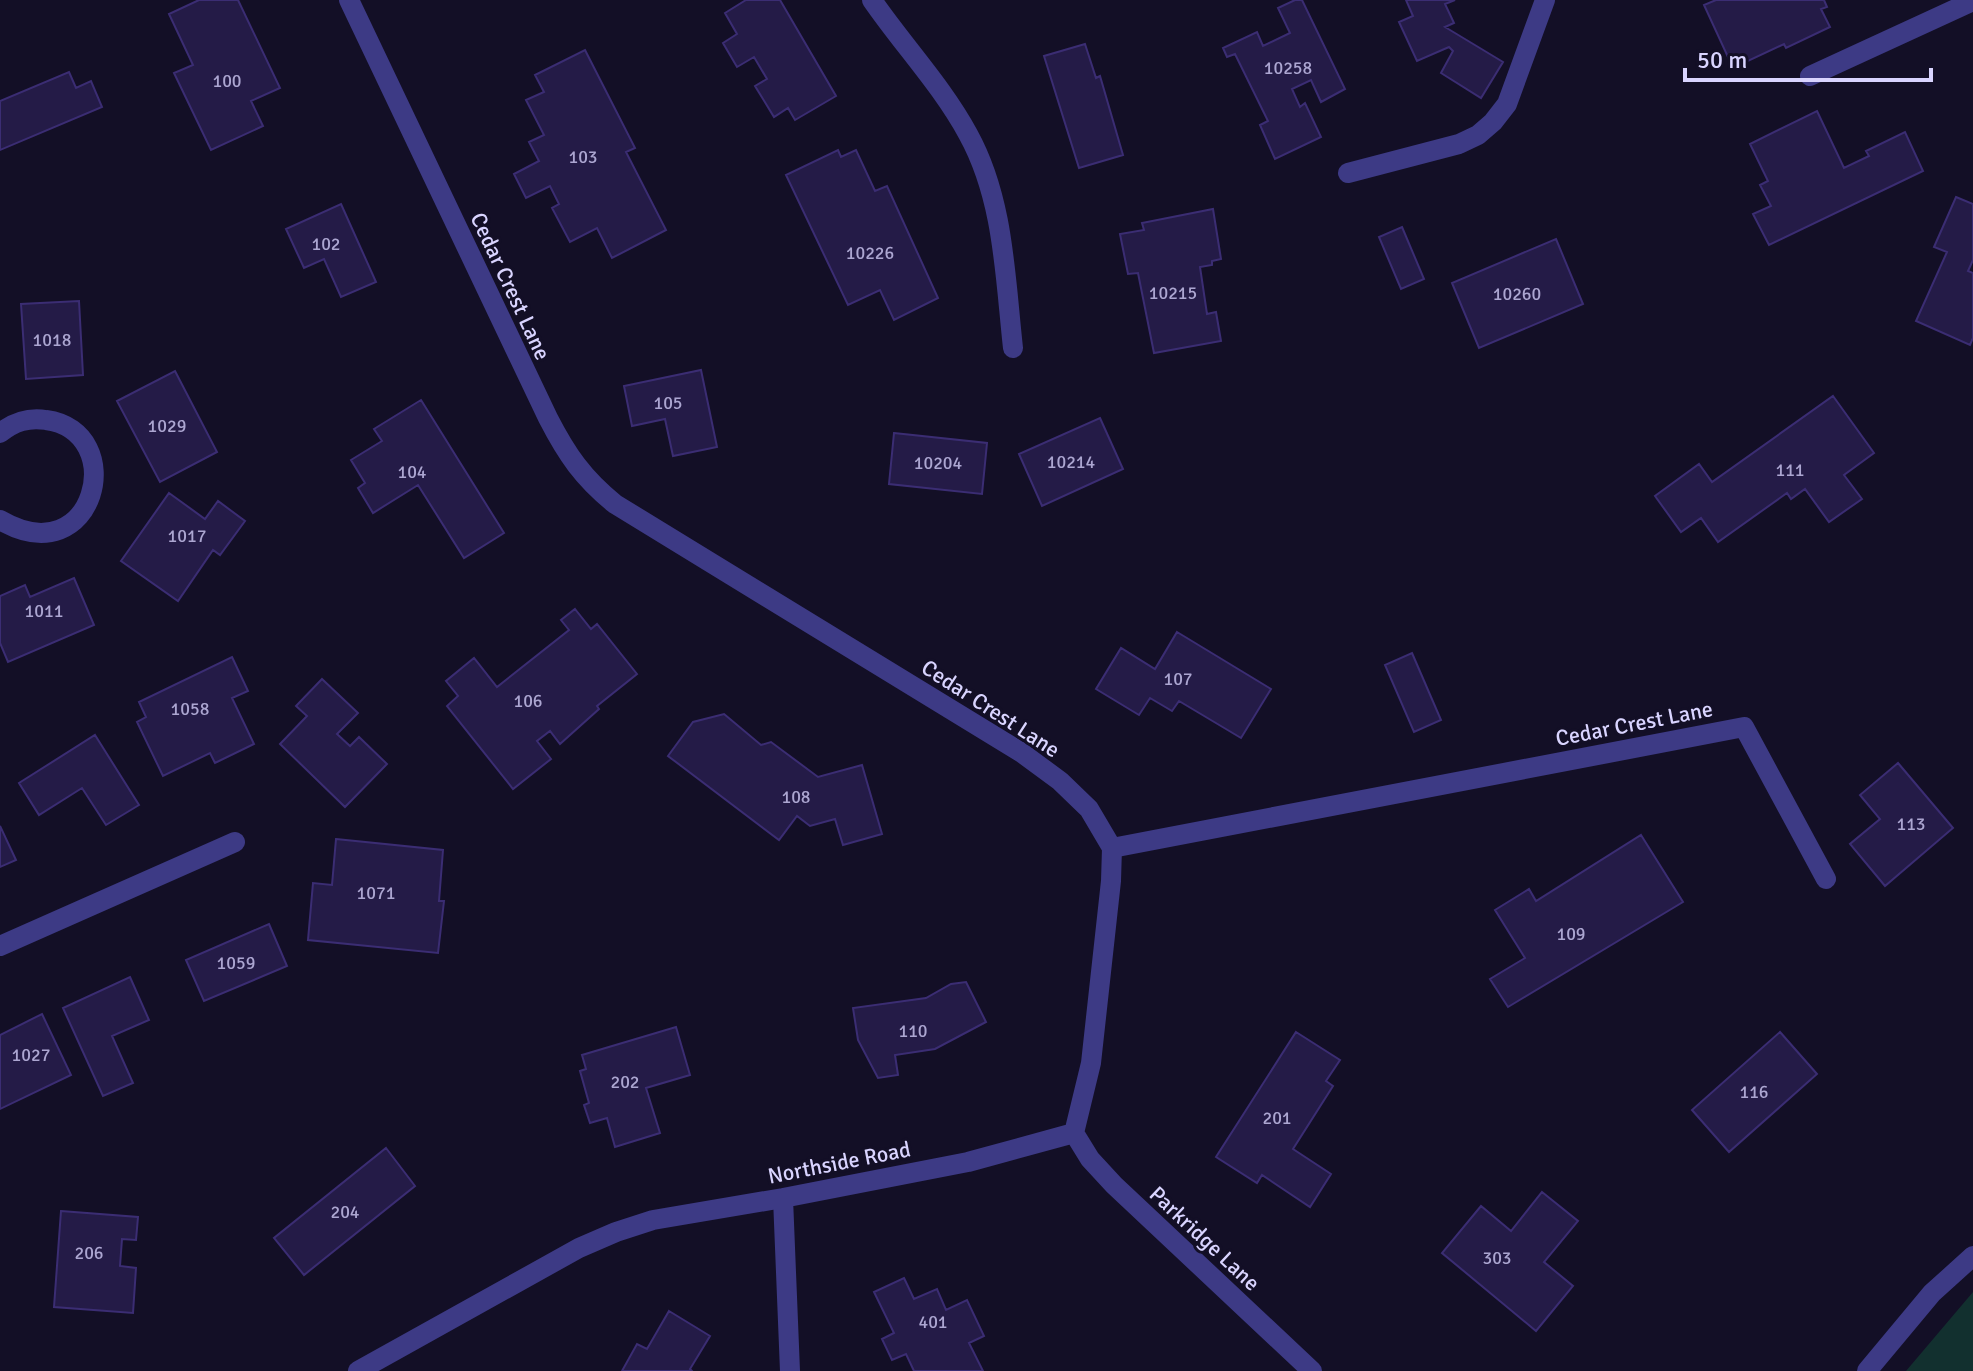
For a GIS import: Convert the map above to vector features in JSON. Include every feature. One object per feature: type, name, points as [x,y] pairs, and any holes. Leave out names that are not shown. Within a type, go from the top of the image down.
[{"type":"street","name":"Cedar Crest Lane","points":[[349,0],[548,418],[576,467],[592,486],[615,504],[1022,753],[1060,781],[1089,809],[1112,848],[1744,727],[1826,879]]},
{"type":"street","points":[[872,0],[945,98],[969,135],[987,177],[1000,227],[1013,348]]},
{"type":"street","points":[[1348,173],[1459,144],[1478,135],[1493,122],[1507,104],[1545,0]]},
{"type":"street","points":[[1810,76],[1973,1]]},
{"type":"street","points":[[0,433],[11,424],[33,418],[56,421],[75,432],[89,450],[95,472],[92,495],[81,514],[63,528],[41,534],[19,531],[0,520]]},
{"type":"street","points":[[0,946],[235,842]]},
{"type":"street","points":[[1074,1133],[1091,1063],[1112,848]]},
{"type":"street","name":"Northside Road","points":[[358,1371],[579,1248],[616,1232],[653,1220],[968,1162],[1074,1133]]},
{"type":"street","name":"Parkridge Lane","points":[[1074,1133],[1090,1159],[1114,1185],[1312,1371]]},
{"type":"street","points":[[783,1198],[790,1371]]},
{"type":"street","points":[[1867,1371],[1932,1293],[1973,1256]]},
{"type":"green space","points":[[1973,1292],[1973,1371],[1906,1371]]},
{"type":"building","points":[[199,0],[238,0],[280,88],[251,101],[263,126],[211,150],[174,73],[193,65],[169,14]]},
{"type":"building","points":[[746,0],[780,0],[836,96],[795,120],[788,108],[774,117],[755,86],[767,79],[754,57],[737,67],[723,43],[737,34],[725,13]]},
{"type":"building","points":[[1302,0],[1345,89],[1321,102],[1311,80],[1292,89],[1300,107],[1305,103],[1321,137],[1275,159],[1260,125],[1268,121],[1235,54],[1227,57],[1223,48],[1257,32],[1263,46],[1290,33],[1278,8]]},
{"type":"building","points":[[1406,0],[1455,0],[1445,4],[1454,23],[1445,27],[1503,62],[1481,98],[1441,73],[1453,51],[1449,47],[1417,61],[1399,22],[1413,16]]},
{"type":"building","points":[[1716,0],[1824,0],[1827,7],[1821,9],[1830,27],[1733,68],[1704,5]]},
{"type":"building","points":[[1085,44],[1096,78],[1100,76],[1123,155],[1079,168],[1044,56]]},
{"type":"building","points":[[585,50],[635,148],[626,152],[666,230],[612,258],[597,228],[570,242],[552,208],[559,204],[550,186],[526,198],[514,174],[539,161],[529,142],[544,135],[526,100],[544,92],[535,75]]},
{"type":"building","points":[[69,72],[76,88],[91,81],[102,107],[0,150],[0,101]]},
{"type":"building","points":[[1817,111],[1844,168],[1869,156],[1866,151],[1905,132],[1923,171],[1769,245],[1753,214],[1771,206],[1760,185],[1768,181],[1750,144]]},
{"type":"building","points":[[838,150],[841,157],[856,150],[875,191],[887,186],[938,298],[894,320],[880,290],[848,305],[786,175]]},
{"type":"building","points":[[1956,197],[1973,204],[1973,260],[1968,271],[1973,273],[1973,338],[1970,345],[1916,321],[1947,252],[1934,247]]},
{"type":"building","points":[[341,204],[376,282],[341,297],[324,259],[304,268],[286,229]]},
{"type":"building","points":[[1213,209],[1221,259],[1212,261],[1212,265],[1200,267],[1207,314],[1216,312],[1221,341],[1154,353],[1138,273],[1128,274],[1120,234],[1144,230],[1142,223]]},
{"type":"building","points":[[1402,227],[1424,279],[1401,289],[1379,237]]},
{"type":"building","points":[[1556,239],[1583,304],[1479,348],[1452,283]]},
{"type":"building","points":[[79,301],[83,375],[26,379],[21,304]]},
{"type":"building","points":[[701,370],[717,447],[673,456],[665,419],[632,426],[624,386]]},
{"type":"building","points":[[175,371],[217,452],[160,482],[117,401]]},
{"type":"building","points":[[1833,396],[1874,453],[1844,475],[1862,499],[1829,522],[1805,489],[1791,499],[1787,493],[1718,542],[1701,518],[1681,532],[1655,496],[1699,464],[1712,482]]},
{"type":"building","points":[[421,400],[504,533],[464,558],[418,485],[373,513],[358,488],[365,483],[351,460],[382,441],[374,429]]},
{"type":"building","points":[[1100,418],[1123,469],[1042,506],[1019,454]]},
{"type":"building","points":[[894,433],[987,443],[982,494],[889,484]]},
{"type":"building","points":[[169,493],[205,519],[218,501],[245,521],[220,555],[213,550],[178,601],[121,561]]},
{"type":"building","points":[[74,578],[94,625],[8,662],[0,643],[0,596],[25,585],[30,597]]},
{"type":"building","points":[[575,609],[591,629],[597,624],[637,674],[597,706],[599,709],[560,744],[550,731],[537,741],[551,759],[513,789],[447,706],[458,696],[446,681],[474,658],[497,687],[569,630],[561,620]]},
{"type":"building","points":[[1177,632],[1271,689],[1241,738],[1179,701],[1172,711],[1150,698],[1139,715],[1096,689],[1121,648],[1155,669]]},
{"type":"building","points":[[1412,653],[1441,720],[1414,732],[1385,665]]},
{"type":"building","points":[[232,657],[248,691],[232,698],[254,744],[215,763],[210,753],[163,776],[137,722],[146,717],[139,702]]},
{"type":"building","points":[[322,679],[358,713],[337,734],[350,746],[359,737],[387,764],[345,807],[280,744],[307,716],[296,706]]},
{"type":"building","points":[[724,714],[761,745],[771,742],[818,777],[862,765],[882,834],[843,845],[835,819],[810,826],[797,816],[779,840],[668,756],[693,722]]},
{"type":"building","points":[[95,735],[139,805],[106,825],[82,788],[39,815],[19,783]]},
{"type":"building","points":[[1898,763],[1953,828],[1885,886],[1850,844],[1880,819],[1860,795]]},
{"type":"building","points":[[0,826],[16,860],[0,867]]},
{"type":"building","points":[[1641,835],[1683,902],[1508,1007],[1490,979],[1525,958],[1495,910],[1529,889],[1536,901]]},
{"type":"building","points":[[336,839],[443,850],[439,901],[444,901],[438,953],[308,940],[313,883],[332,885]]},
{"type":"building","points":[[269,924],[287,966],[204,1001],[186,960]]},
{"type":"building","points":[[130,977],[149,1020],[112,1036],[133,1083],[103,1096],[63,1008]]},
{"type":"building","points":[[966,982],[986,1022],[935,1049],[895,1055],[898,1075],[878,1078],[858,1040],[853,1008],[926,998],[951,984]]},
{"type":"building","points":[[42,1014],[71,1075],[0,1109],[0,1035]]},
{"type":"building","points":[[676,1027],[690,1075],[646,1088],[660,1133],[615,1147],[607,1118],[590,1123],[584,1105],[589,1103],[580,1071],[586,1069],[582,1055]]},
{"type":"building","points":[[1296,1032],[1340,1060],[1326,1081],[1333,1086],[1293,1149],[1331,1174],[1310,1207],[1262,1175],[1257,1183],[1216,1157]]},
{"type":"building","points":[[1780,1032],[1817,1074],[1729,1152],[1692,1110]]},
{"type":"building","points":[[386,1148],[415,1186],[304,1275],[274,1238]]},
{"type":"building","points":[[1542,1192],[1578,1221],[1544,1262],[1573,1286],[1536,1331],[1442,1253],[1481,1206],[1511,1231]]},
{"type":"building","points":[[61,1211],[138,1217],[136,1240],[122,1239],[120,1266],[136,1268],[133,1313],[54,1307]]},
{"type":"building","points":[[904,1278],[914,1299],[937,1289],[946,1310],[967,1300],[984,1336],[969,1343],[983,1371],[914,1371],[906,1354],[892,1360],[882,1339],[894,1333],[874,1292]]},
{"type":"building","points":[[669,1311],[710,1336],[690,1369],[692,1371],[622,1371],[637,1344],[647,1349]]}]
